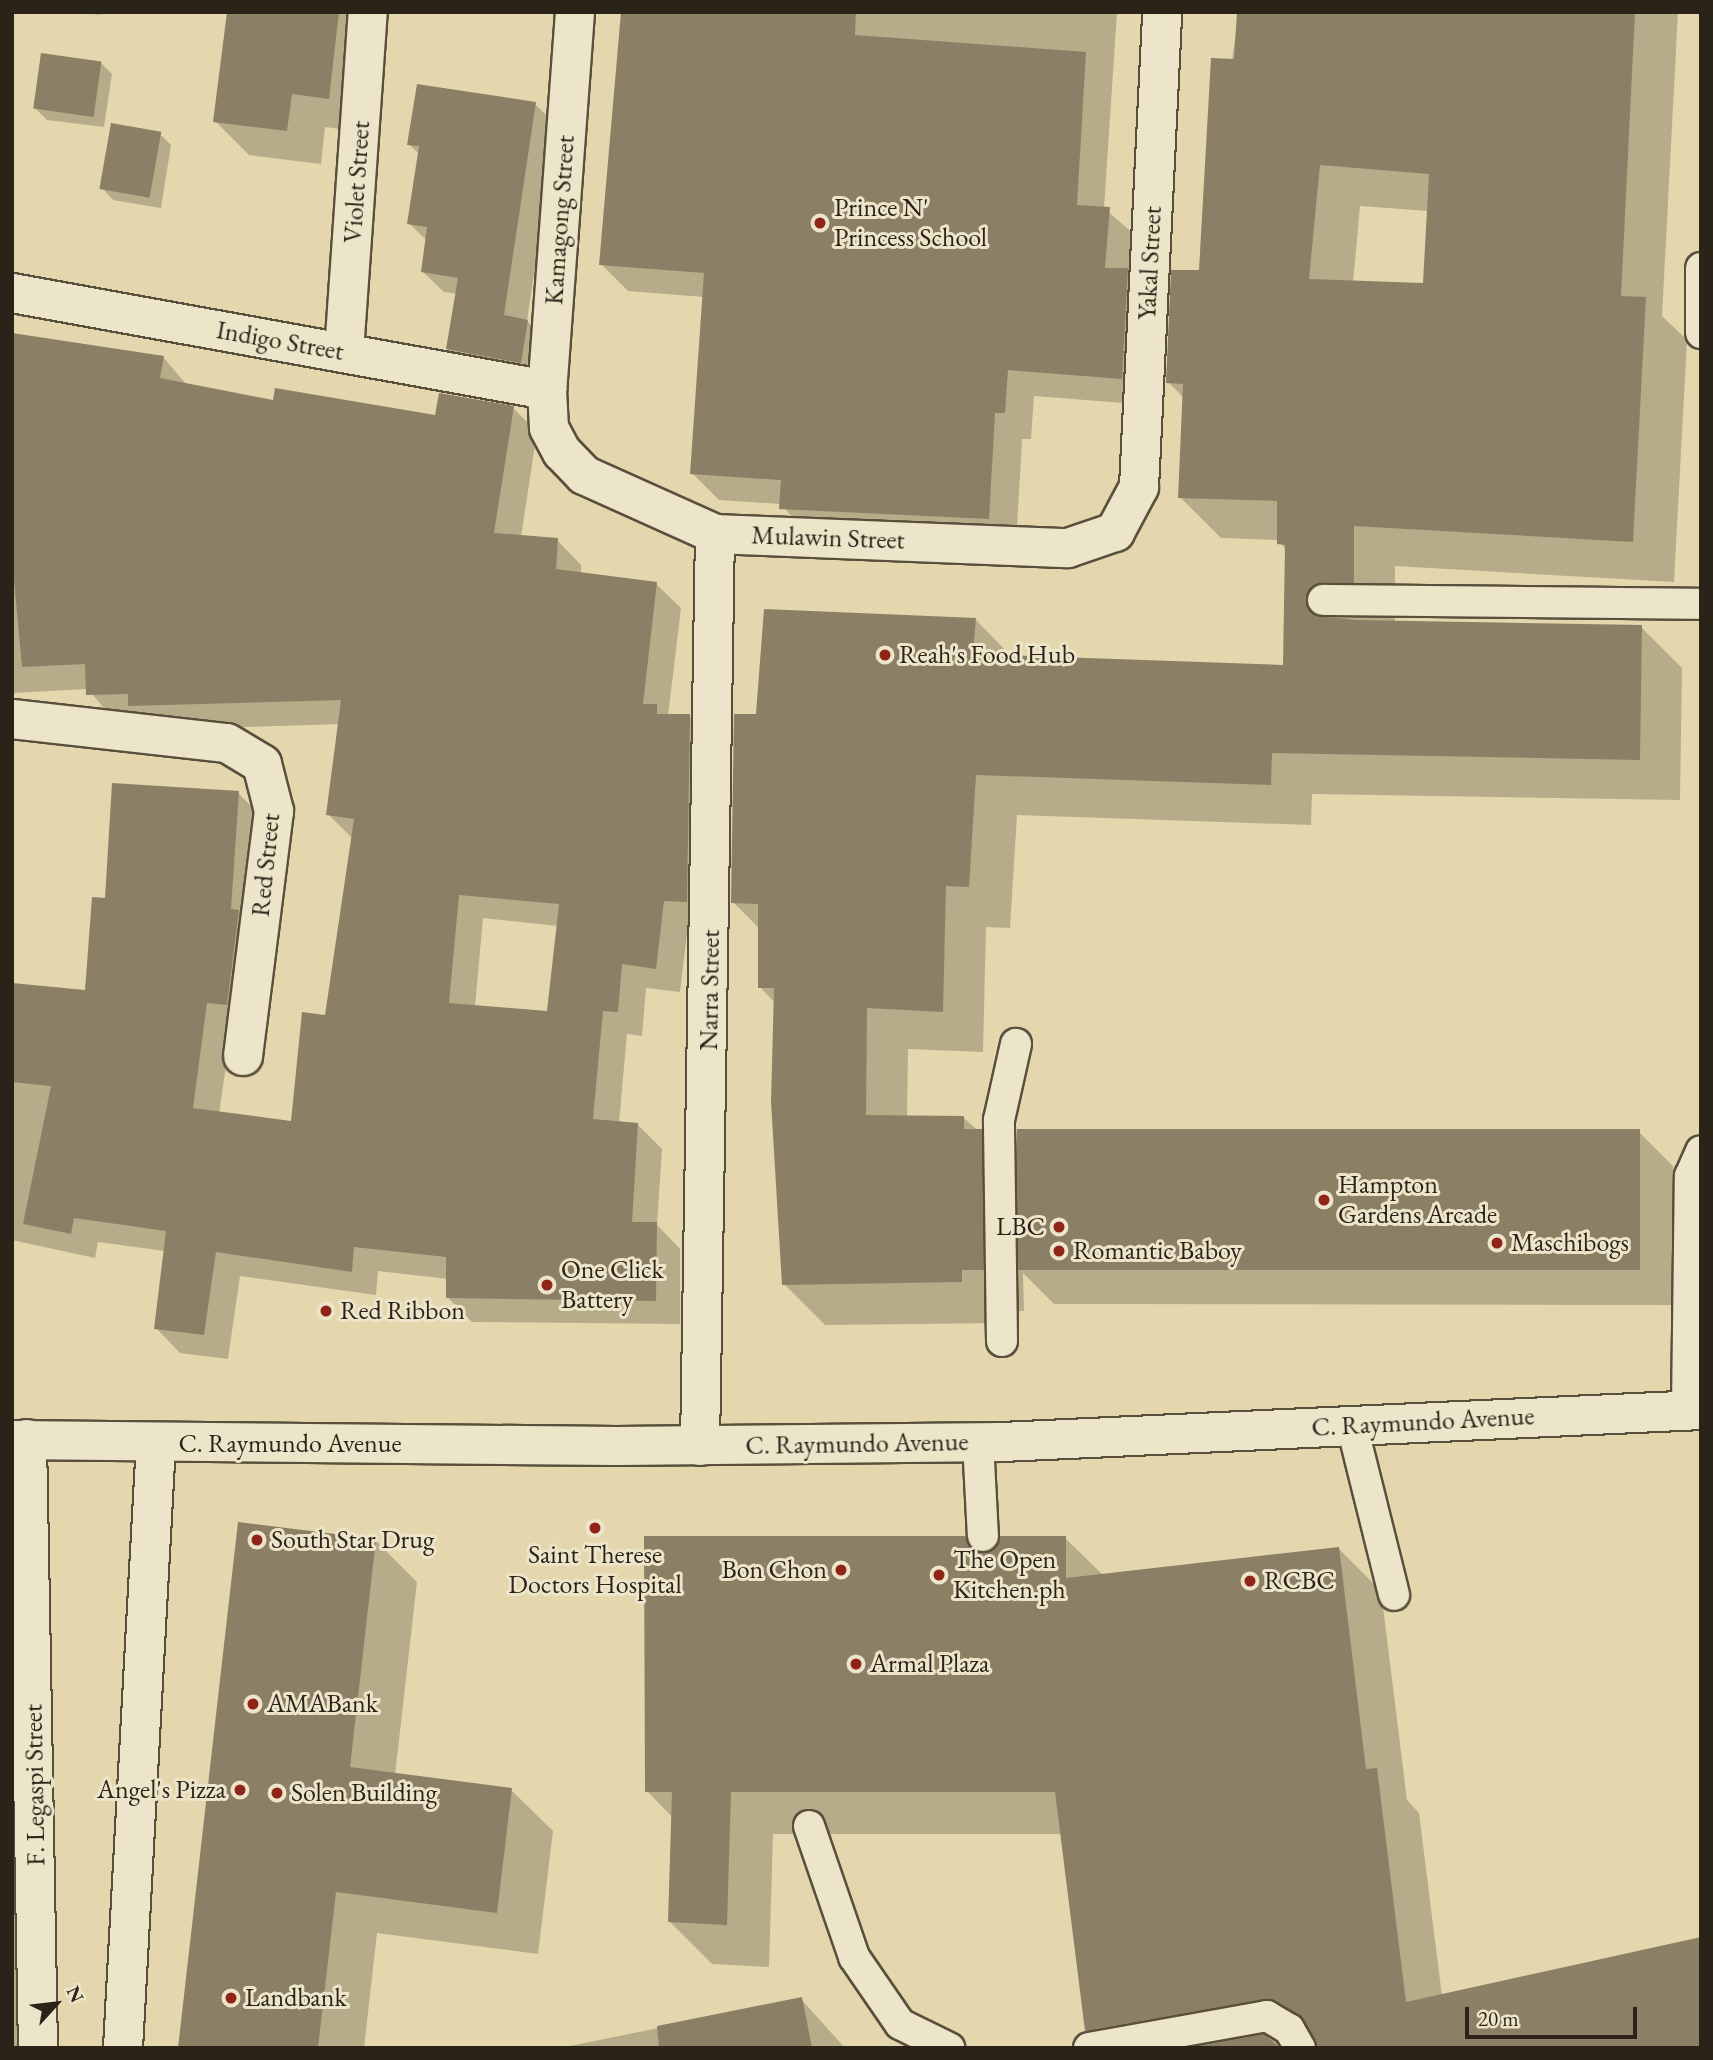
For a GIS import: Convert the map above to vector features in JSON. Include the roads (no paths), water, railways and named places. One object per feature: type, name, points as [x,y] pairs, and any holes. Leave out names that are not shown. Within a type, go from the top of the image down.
[{"type":"street","name":"Violet Street","points":[[344,352],[368,12]]},
{"type":"street","name":"Kamagong Street","points":[[550,428],[547,390],[575,12]]},
{"type":"street","name":"Yakal Street","points":[[1131,512],[1139,488],[1162,12]]},
{"type":"street","name":"Indigo Street","points":[[12,293],[547,390]]},
{"type":"street","name":"Mulawin Street","points":[[550,428],[584,475],[715,534],[1068,548],[1115,532],[1131,512]]},
{"type":"street","name":"Narra Street","points":[[700,1446],[715,534]]},
{"type":"street","name":"Red Street","points":[[12,719],[227,743],[262,764],[274,811],[243,1056]]},
{"type":"street","name":"C. Raymundo Avenue","points":[[20,1439],[156,1443],[700,1446],[978,1441],[1694,1410]]},
{"type":"street","name":"F. Legaspi Street","points":[[20,1439],[38,2048]]},
{"type":"street","points":[[123,2048],[156,1443]]},
{"type":"lane","points":[[1701,268],[1701,333]]},
{"type":"lane","points":[[1323,600],[1701,604]]},
{"type":"lane","points":[[1002,1341],[999,1119],[1016,1044]]},
{"type":"lane","points":[[1694,1410],[1690,1176],[1701,1151]]},
{"type":"lane","points":[[1352,1426],[1394,1595]]},
{"type":"lane","points":[[978,1441],[983,1536]]},
{"type":"lane","points":[[809,1826],[854,1957],[900,2024],[949,2048]]},
{"type":"lane","points":[[1089,2048],[1267,2016],[1289,2029],[1300,2048]]},
{"type":"place","name":"Prince N' Princess School","points":[[820,223]]},
{"type":"place","name":"Reah's Food Hub","points":[[885,655]]},
{"type":"place","name":"Hampton Gardens Arcade","points":[[1324,1200]]},
{"type":"place","name":"LBC","points":[[1059,1227]]},
{"type":"place","name":"Maschibogs","points":[[1497,1243]]},
{"type":"place","name":"Romantic Baboy","points":[[1059,1251]]},
{"type":"place","name":"One Click Battery","points":[[547,1285]]},
{"type":"place","name":"Red Ribbon","points":[[326,1311]]},
{"type":"place","name":"Saint Therese Doctors Hospital","points":[[595,1528]]},
{"type":"place","name":"South Star Drug","points":[[257,1540]]},
{"type":"place","name":"Bon Chon","points":[[841,1570]]},
{"type":"place","name":"The Open Kitchen.ph","points":[[939,1575]]},
{"type":"place","name":"RCBC","points":[[1250,1581]]},
{"type":"place","name":"Armal Plaza","points":[[856,1664]]},
{"type":"place","name":"AMABank","points":[[253,1704]]},
{"type":"place","name":"Angel's Pizza","points":[[240,1790]]},
{"type":"place","name":"Solen Building","points":[[277,1793]]},
{"type":"place","name":"Landbank","points":[[231,1998]]}]
